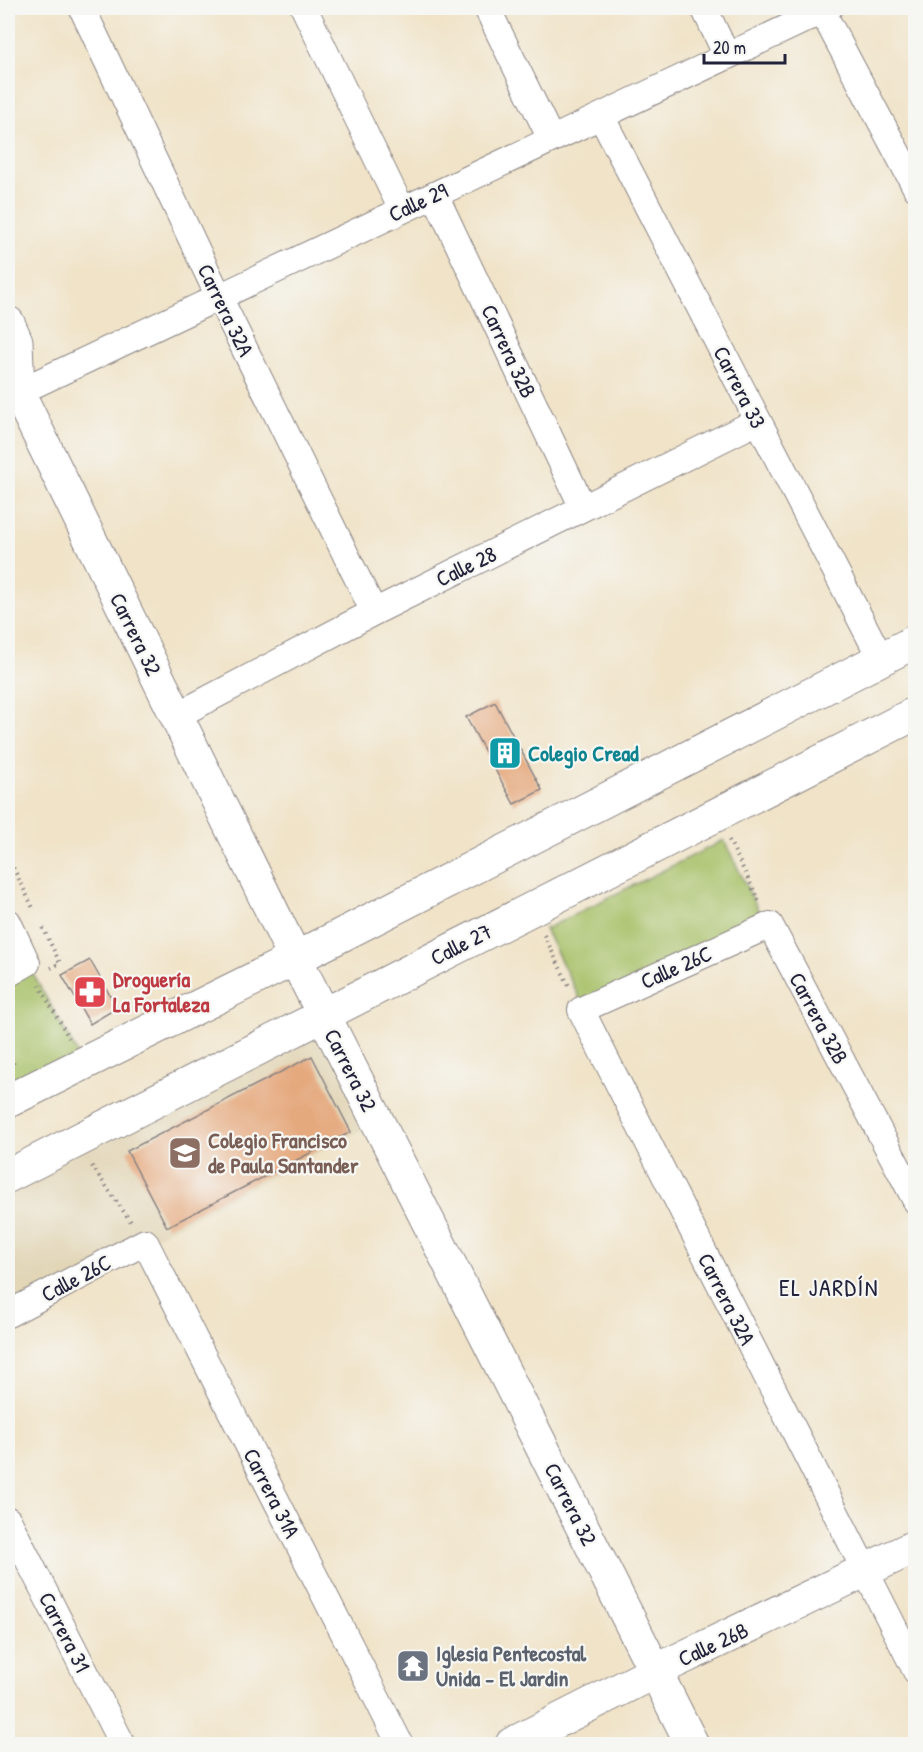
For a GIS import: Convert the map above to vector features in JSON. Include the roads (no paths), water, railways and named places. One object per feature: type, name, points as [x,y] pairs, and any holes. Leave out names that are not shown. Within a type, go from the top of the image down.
[{"type":"street","name":"Carrera 32A","points":[[82,8],[219,297],[374,612]]},
{"type":"street","points":[[304,8],[402,210]]},
{"type":"street","points":[[487,8],[551,140]]},
{"type":"street","points":[[704,8],[728,56]]},
{"type":"street","name":"Calle 29","points":[[11,391],[219,297],[825,9]]},
{"type":"street","points":[[825,9],[915,188]]},
{"type":"street","name":"Carrera 33","points":[[601,116],[881,659]]},
{"type":"street","name":"Carrera 32B","points":[[435,195],[583,508]]},
{"type":"street","name":"Carrera 32","points":[[8,323],[16,341],[11,391],[692,1744]]},
{"type":"street","name":"Calle 28","points":[[176,716],[374,612],[758,421]]},
{"type":"street","points":[[8,1101],[295,958],[915,641]]},
{"type":"street","name":"Calle 27","points":[[8,1176],[915,713]]},
{"type":"street","points":[[8,922],[17,969]]},
{"type":"street","name":"Carrera 32B","points":[[770,924],[915,1201]]},
{"type":"street","name":"Calle 26C","points":[[581,1010],[770,924]]},
{"type":"street","name":"Carrera 32A","points":[[581,1010],[915,1671]]},
{"type":"street","name":"Calle 26C","points":[[8,1314],[145,1242]]},
{"type":"street","name":"Carrera 31A","points":[[145,1242],[400,1744]]},
{"type":"street","name":"Carrera 31","points":[[8,1520],[122,1744]]},
{"type":"street","name":"Calle 26B","points":[[512,1744],[656,1671],[915,1546]]},
{"type":"place","name":"Colegio Cread","points":[[505,753]]},
{"type":"place","name":"Droguería La Fortaleza","points":[[90,992]]},
{"type":"place","name":"Colegio Francisco de Paula Santander","points":[[185,1153]]},
{"type":"place","name":"Iglesia Pentecostal Unida - El Jardin","points":[[413,1666]]},
{"type":"district","name":"EL JARDÍN","points":[[829,1287]]}]
